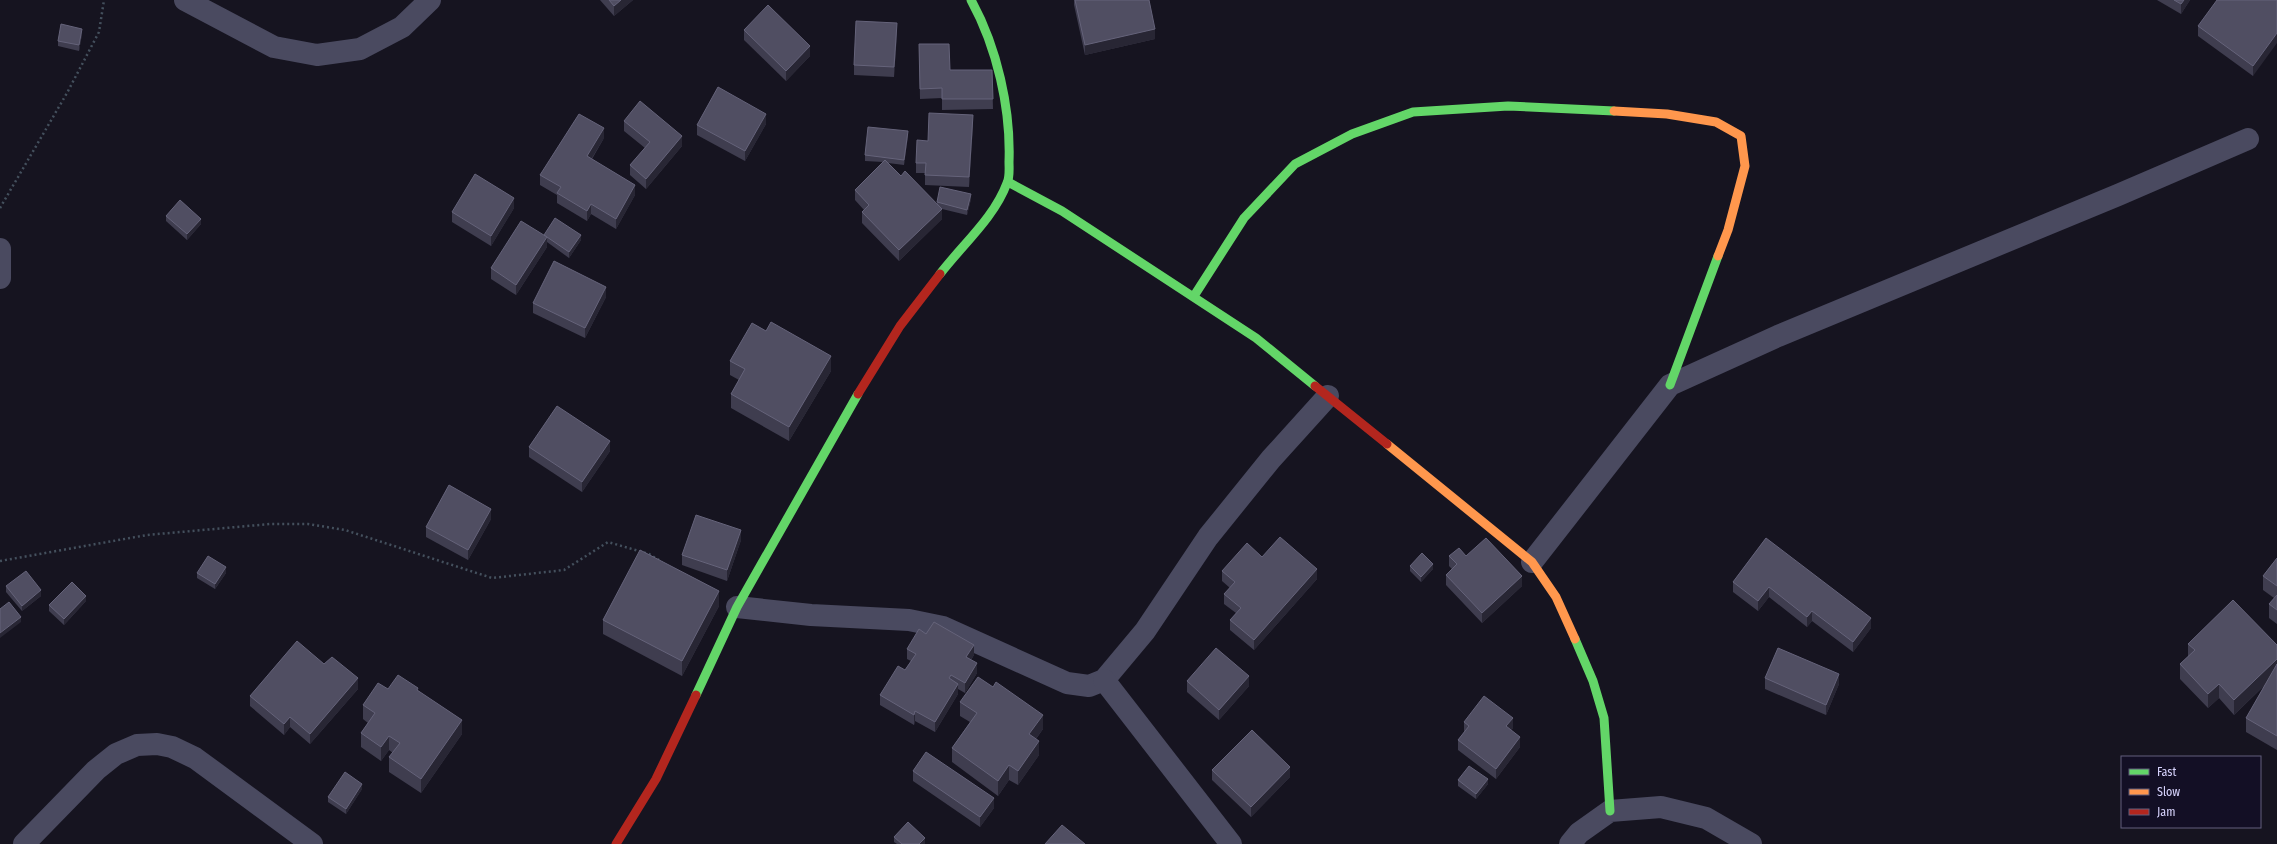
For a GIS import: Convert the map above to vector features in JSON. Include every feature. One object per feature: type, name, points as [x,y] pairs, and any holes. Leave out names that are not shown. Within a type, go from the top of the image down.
[{"type":"street","points":[[185,0],[274,47],[317,56],[360,49],[402,27],[430,0]]},
{"type":"street","points":[[616,844],[656,779],[737,607],[848,411],[900,326],[950,261],[989,216],[1008,182],[1010,134],[1004,95],[983,22],[971,0]]},
{"type":"street","points":[[1194,296],[1244,218],[1295,164],[1352,134],[1413,112],[1508,106],[1667,114],[1716,122],[1741,136],[1745,166],[1728,230],[1670,385],[1532,562]]},
{"type":"street","points":[[1670,385],[1778,336],[2248,139]]},
{"type":"street","points":[[1008,182],[1062,211],[1256,338],[1532,562],[1556,597],[1593,681],[1604,718],[1610,811]]},
{"type":"street","points":[[0,249],[0,278]]},
{"type":"street","points":[[737,607],[811,615],[909,620],[944,626],[1068,683],[1089,686],[1104,680],[1145,631],[1208,537],[1271,459],[1328,396]]},
{"type":"street","points":[[1104,680],[1232,844]]},
{"type":"street","points":[[24,844],[96,770],[116,754],[137,745],[156,744],[172,747],[195,758],[312,844]]},
{"type":"street","points":[[1570,844],[1579,833],[1610,811],[1661,808],[1706,818],[1751,844]]},
{"type":"path","points":[[0,208],[67,92],[99,32],[104,0]]},
{"type":"path","points":[[0,561],[147,535],[270,524],[308,524],[345,530],[492,578],[564,570],[608,542],[650,554],[663,563]]},
{"type":"building","points":[[609,0],[621,0],[614,6]]},
{"type":"building","points":[[1075,0],[1149,0],[1155,29],[1085,45]]},
{"type":"building","points":[[2174,0],[2184,0],[2181,4]]},
{"type":"building","points":[[2217,0],[2277,0],[2277,33],[2253,66],[2198,26]]},
{"type":"building","points":[[768,5],[810,46],[786,71],[744,30]]},
{"type":"building","points":[[856,21],[897,23],[894,67],[854,65]]},
{"type":"building","points":[[61,24],[82,29],[79,45],[58,41]]},
{"type":"building","points":[[919,44],[949,44],[950,70],[992,70],[993,99],[942,99],[942,88],[920,89]]},
{"type":"building","points":[[718,87],[766,114],[745,151],[697,125]]},
{"type":"building","points":[[640,101],[682,136],[646,179],[630,165],[650,142],[624,121]]},
{"type":"building","points":[[929,113],[973,115],[969,177],[925,175],[926,163],[916,163],[917,140],[928,141]]},
{"type":"building","points":[[579,114],[604,128],[587,156],[635,185],[616,219],[591,204],[587,211],[557,193],[561,187],[540,175]]},
{"type":"building","points":[[868,127],[908,131],[904,160],[865,155]]},
{"type":"building","points":[[885,160],[901,176],[905,171],[942,209],[899,250],[862,212],[869,205],[855,190]]},
{"type":"building","points":[[475,174],[514,198],[491,236],[452,212]]},
{"type":"building","points":[[940,187],[971,194],[967,210],[937,202]]},
{"type":"building","points":[[180,200],[201,219],[187,234],[166,216]]},
{"type":"building","points":[[555,218],[581,235],[569,252],[544,235]]},
{"type":"building","points":[[521,221],[547,237],[516,285],[491,268]]},
{"type":"building","points":[[554,261],[606,287],[585,328],[533,303]]},
{"type":"building","points":[[771,322],[831,356],[789,427],[731,394],[745,369],[730,361],[752,323],[766,331]]},
{"type":"building","points":[[557,406],[610,441],[582,482],[529,447]]},
{"type":"building","points":[[449,485],[491,509],[468,550],[426,527]]},
{"type":"building","points":[[696,515],[741,530],[727,570],[682,555]]},
{"type":"building","points":[[1280,537],[1317,569],[1254,640],[1230,620],[1241,608],[1224,594],[1235,582],[1222,571],[1247,543],[1262,557]]},
{"type":"building","points":[[1486,538],[1522,576],[1482,613],[1446,575],[1457,564],[1449,556],[1459,548],[1466,556]]},
{"type":"building","points":[[1766,538],[1871,618],[1853,642],[1812,611],[1807,617],[1769,587],[1758,601],[1733,582]]},
{"type":"building","points":[[640,550],[719,591],[682,661],[603,620]]},
{"type":"building","points":[[1422,553],[1433,564],[1421,577],[1410,566]]},
{"type":"building","points":[[208,556],[226,567],[215,584],[197,573]]},
{"type":"building","points":[[2277,558],[2277,586],[2263,576]]},
{"type":"building","points":[[26,571],[41,590],[22,606],[6,586]]},
{"type":"building","points":[[72,582],[86,596],[64,619],[49,605]]},
{"type":"building","points":[[2277,595],[2277,610],[2269,604]]},
{"type":"building","points":[[2233,600],[2277,645],[2277,659],[2234,700],[2219,684],[2208,694],[2180,664],[2195,650],[2188,644]]},
{"type":"building","points":[[9,602],[21,617],[0,633],[0,609]]},
{"type":"building","points":[[934,622],[974,645],[966,657],[977,663],[965,683],[951,675],[949,678],[958,684],[935,722],[915,711],[914,715],[880,695],[898,666],[905,670],[916,654],[907,649],[919,629],[926,634]]},
{"type":"building","points":[[297,641],[324,664],[332,657],[358,678],[310,734],[290,717],[284,724],[250,696]]},
{"type":"building","points":[[1216,648],[1249,676],[1219,710],[1187,681]]},
{"type":"building","points":[[1778,648],[1839,674],[1826,705],[1765,678]]},
{"type":"building","points":[[2277,664],[2277,736],[2246,718]]},
{"type":"building","points":[[398,675],[418,688],[417,690],[462,720],[421,779],[389,757],[400,743],[389,736],[381,747],[361,733],[375,713],[363,705],[378,683],[388,689]]},
{"type":"building","points":[[978,677],[993,687],[996,682],[1043,715],[1029,734],[1039,741],[1018,771],[1009,765],[998,781],[952,748],[977,713],[960,702]]},
{"type":"building","points":[[1484,696],[1513,718],[1506,726],[1520,737],[1496,769],[1458,740],[1469,726],[1464,722]]},
{"type":"building","points":[[1252,730],[1290,767],[1251,807],[1212,770]]},
{"type":"building","points":[[926,752],[994,798],[980,817],[913,771]]},
{"type":"building","points":[[1469,766],[1488,779],[1476,794],[1458,780]]},
{"type":"building","points":[[345,772],[362,784],[346,809],[328,797]]},
{"type":"building","points":[[908,822],[925,838],[919,844],[902,844],[894,837]]},
{"type":"building","points":[[1062,825],[1085,844],[1045,844]]},
{"type":"traffic: fast","points":[[940,274],[994,208],[1008,181],[1009,175],[1008,121],[1005,100],[995,58],[980,18],[971,0]]},
{"type":"traffic: fast","points":[[1194,296],[1244,218],[1295,164],[1352,134],[1413,112],[1508,106],[1614,111]]},
{"type":"traffic: fast","points":[[1008,182],[1062,211],[1256,338],[1315,386]]},
{"type":"traffic: fast","points":[[1670,385],[1718,256]]},
{"type":"traffic: fast","points":[[696,695],[737,607],[858,394]]},
{"type":"traffic: fast","points":[[1575,639],[1593,681],[1604,718],[1610,811]]},
{"type":"traffic: slow","points":[[1614,111],[1667,114],[1716,122],[1741,136],[1745,166],[1728,230],[1718,256]]},
{"type":"traffic: slow","points":[[1387,444],[1532,562],[1556,597],[1575,639]]},
{"type":"traffic: jam","points":[[858,394],[900,326],[940,274]]},
{"type":"traffic: jam","points":[[1315,386],[1387,444]]},
{"type":"traffic: jam","points":[[616,844],[656,779],[696,695]]}]
